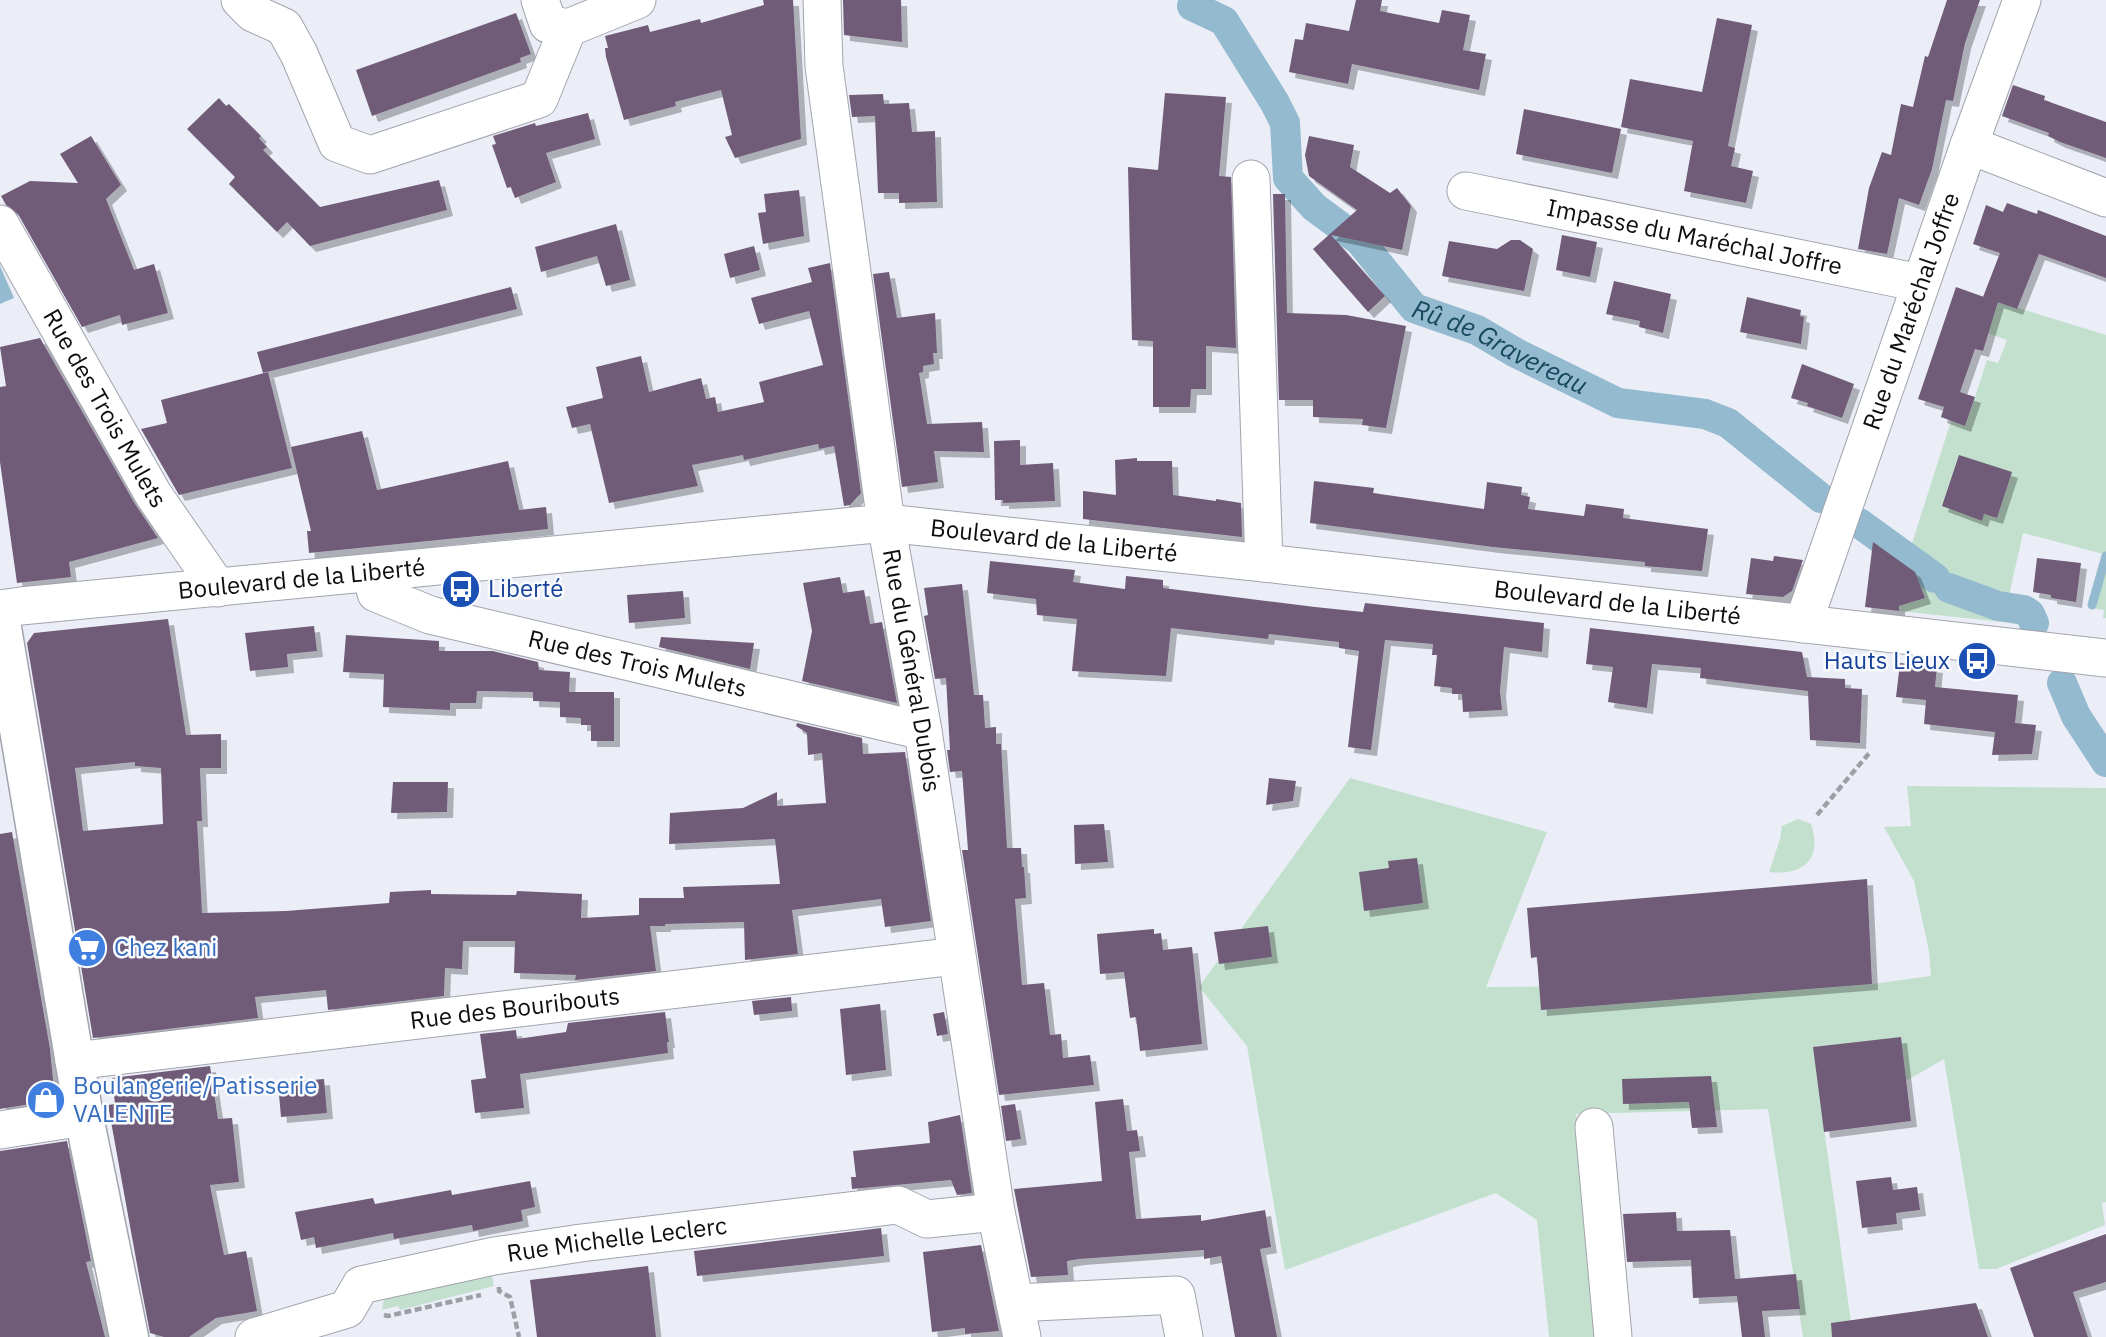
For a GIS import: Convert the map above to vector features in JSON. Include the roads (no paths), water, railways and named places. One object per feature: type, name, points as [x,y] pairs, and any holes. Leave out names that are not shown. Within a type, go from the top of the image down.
[{"type":"main road","points":[[0,616],[84,1117],[129,1337]]},
{"type":"street","points":[[240,0],[253,13],[284,27],[299,54],[337,143],[370,155],[539,99],[568,28]]},
{"type":"street","points":[[540,0],[548,24],[568,28],[638,0]]},
{"type":"street","name":"Rue du Général Dubois","points":[[822,0],[824,66],[886,523],[923,731],[996,1212],[1019,1320]]},
{"type":"street","name":"Rue du Maréchal Joffre","points":[[1803,624],[1920,283],[2022,0]]},
{"type":"street","points":[[1969,145],[2106,198]]},
{"type":"street","points":[[1251,179],[1264,563]]},
{"type":"street","name":"Impasse du Maréchal Joffre","points":[[1466,191],[1920,283]]},
{"type":"street","name":"Rue des Trois Mulets","points":[[0,224],[153,494],[218,587]]},
{"type":"street","name":"Boulevard de la Liberté","points":[[0,610],[886,523],[2106,658]]},
{"type":"street","name":"Rue des Trois Mulets","points":[[371,573],[376,593],[430,615],[923,731]]},
{"type":"street","name":"Rue des Bouribouts","points":[[74,1061],[956,956]]},
{"type":"street","points":[[0,1130],[84,1117]]},
{"type":"street","points":[[1594,1127],[1613,1337]]},
{"type":"street","name":"Rue Michelle Leclerc","points":[[254,1337],[346,1309],[361,1285],[494,1256],[898,1205],[928,1219],[996,1212]]},
{"type":"street","points":[[1019,1320],[1176,1296],[1184,1337]]},
{"type":"water","points":[[0,266],[14,298],[0,304]]},
{"type":"waterway","name":"Rû de Gravereau","points":[[1192,6],[1224,21],[1275,103],[1285,123],[1288,178],[1314,207],[1360,241],[1414,308],[1477,330],[1516,353],[1618,403],[1705,414],[1728,423],[1821,498]]},
{"type":"waterway","points":[[1859,523],[1935,578]]},
{"type":"waterway","points":[[2092,605],[2106,556]]},
{"type":"waterway","points":[[1949,588],[1998,606],[2024,610],[2030,614],[2034,623]]},
{"type":"waterway","points":[[2062,683],[2076,716],[2106,762]]},
{"type":"place","name":"Liberté","points":[[461,589]]},
{"type":"place","name":"Hauts Lieux","points":[[1977,661]]},
{"type":"place","name":"Chez kani","points":[[87,948]]},
{"type":"place","name":"Boulangerie/Patisserie VALENTE","points":[[46,1100]]}]
